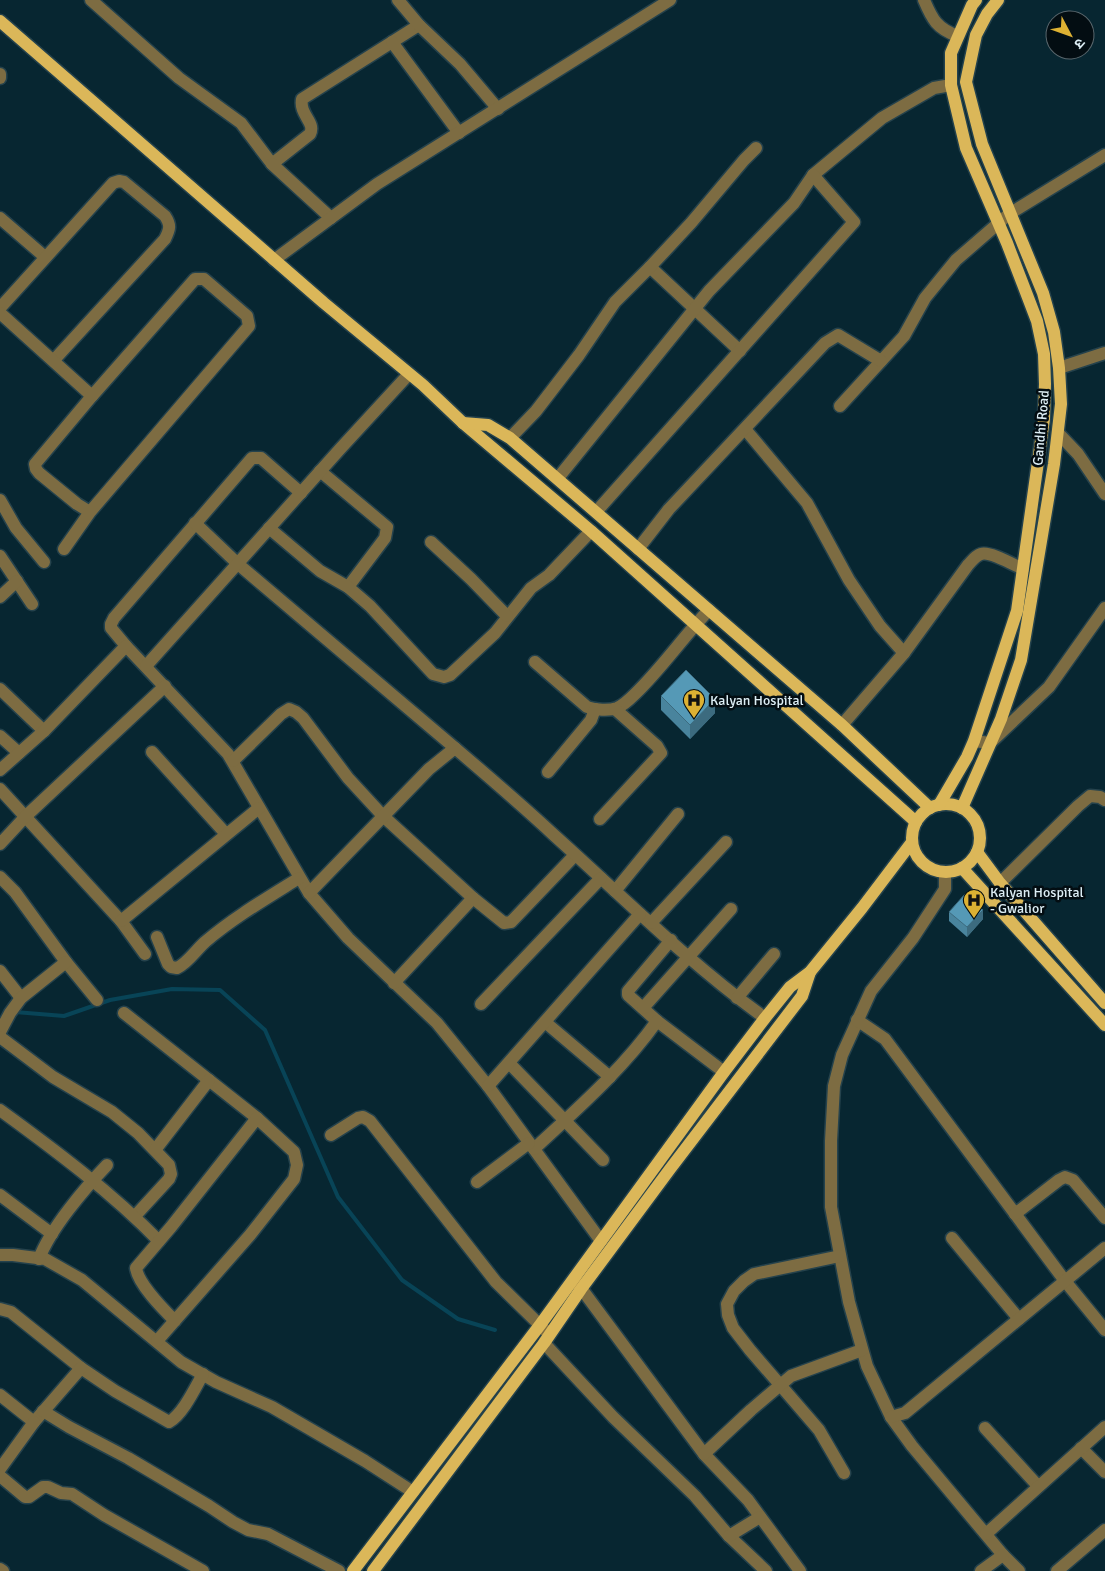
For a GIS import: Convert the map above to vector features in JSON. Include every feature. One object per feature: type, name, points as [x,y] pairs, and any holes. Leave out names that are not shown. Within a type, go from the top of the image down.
[{"type":"main road","points":[[463,423],[488,425],[510,438],[934,806],[955,805],[970,814],[979,832],[979,842],[976,852],[962,868],[945,872],[927,866],[915,852],[912,832],[916,822],[934,806],[967,757],[1017,611],[1044,419],[1044,354],[1037,321],[998,222],[966,148],[951,85],[951,52],[976,0]]},
{"type":"main road","name":"Gandhi Road","points":[[962,808],[1001,719],[1021,660],[1054,464],[1061,404],[1054,332],[1043,293],[1009,214],[982,144],[966,82],[976,35],[994,3],[998,0]]},
{"type":"main road","points":[[0,20],[274,260],[591,531],[916,822]]},
{"type":"main road","points":[[373,1571],[547,1339],[601,1241],[724,1072],[790,987],[810,972],[912,842]]},
{"type":"main road","points":[[976,852],[1000,883],[1105,1003]]},
{"type":"main road","points":[[962,868],[1105,1025]]},
{"type":"main road","points":[[353,1571],[540,1325],[578,1283],[670,1169],[802,996],[810,972]]},
{"type":"street","points":[[91,0],[179,78],[242,123],[272,164],[331,218]]},
{"type":"street","points":[[398,0],[419,24],[460,64],[498,109]]},
{"type":"street","points":[[274,260],[376,184],[670,0]]},
{"type":"street","points":[[924,0],[933,21],[948,33],[958,36]]},
{"type":"street","points":[[272,164],[310,134],[312,130],[301,106],[302,99],[419,24]]},
{"type":"street","points":[[392,42],[459,133]]},
{"type":"street","points":[[558,478],[709,291],[794,203],[813,175],[882,118],[934,88],[951,85]]},
{"type":"street","points":[[510,438],[536,411],[579,355],[615,302],[650,267],[756,148]]},
{"type":"street","points":[[840,406],[904,336],[925,298],[956,260],[1009,214],[1105,155]]},
{"type":"street","points":[[596,512],[854,222],[813,175]]},
{"type":"street","points":[[0,308],[113,184],[119,181],[124,182],[165,216],[170,224],[165,239],[54,360]]},
{"type":"street","points":[[0,218],[45,257]]},
{"type":"street","points":[[650,267],[740,351]]},
{"type":"street","points":[[64,549],[90,512],[247,331],[249,320],[246,316],[204,279],[195,279],[35,464],[39,473],[77,504],[90,512]]},
{"type":"street","points":[[0,313],[92,396]]},
{"type":"street","points":[[638,549],[669,509],[825,343],[838,336],[881,361]]},
{"type":"street","points":[[1059,368],[1105,353]]},
{"type":"street","points":[[146,666],[409,374]]},
{"type":"street","points":[[745,429],[807,503],[849,580],[880,626],[904,653]]},
{"type":"street","points":[[1058,433],[1078,454],[1105,494]]},
{"type":"street","points":[[301,493],[260,458],[252,458],[112,621],[111,628],[233,761],[309,894],[348,938],[437,1023],[488,1086],[601,1241]]},
{"type":"street","points":[[320,471],[387,527],[385,538],[348,587]]},
{"type":"street","points":[[0,500],[16,528],[44,562]]},
{"type":"street","points":[[195,523],[238,564],[455,748],[689,957],[737,998],[765,1018]]},
{"type":"street","points":[[269,528],[320,571],[348,587],[370,606],[433,674],[438,677],[450,675],[495,633],[531,588],[549,575],[591,531]]},
{"type":"street","points":[[431,542],[508,616]]},
{"type":"street","points":[[842,725],[904,653],[976,556],[983,553],[989,554],[1024,569]]},
{"type":"street","points":[[0,556],[32,604]]},
{"type":"street","points":[[0,597],[17,581]]},
{"type":"street","points":[[974,741],[990,744],[1049,687],[1105,608]]},
{"type":"street","points":[[535,662],[587,706],[595,709],[615,709],[622,706],[647,683],[695,624],[709,610]]},
{"type":"street","points":[[0,770],[44,731],[126,646]]},
{"type":"street","points":[[0,844],[26,816],[165,686]]},
{"type":"street","points":[[0,689],[44,731]]},
{"type":"street","points":[[548,772],[592,720],[595,709]]},
{"type":"street","points":[[600,820],[660,753],[658,746],[615,709]]},
{"type":"street","points":[[233,761],[280,714],[289,710],[296,712],[303,718],[348,778],[383,816],[473,898],[504,923],[511,922],[575,855]]},
{"type":"street","points":[[0,736],[19,753]]},
{"type":"street","points":[[309,894],[429,769],[455,748]]},
{"type":"street","points":[[152,752],[226,834]]},
{"type":"street","points":[[0,789],[121,922],[145,954]]},
{"type":"street","points":[[1000,883],[1090,796],[1100,797],[1105,800]]},
{"type":"street","points":[[121,922],[259,808]]},
{"type":"street","points":[[614,891],[678,814]]},
{"type":"street","points":[[651,923],[726,842]]},
{"type":"street","points":[[945,872],[945,888],[914,938],[871,991],[842,1055],[834,1086],[831,1141],[831,1207],[849,1302],[862,1350],[867,1366],[891,1417],[912,1446],[1003,1555],[1019,1571]]},
{"type":"street","points":[[0,877],[15,892],[66,962],[97,1000]]},
{"type":"street","points":[[157,937],[168,964],[176,968],[183,965],[205,942],[299,878]]},
{"type":"street","points":[[481,1004],[601,878]]},
{"type":"street","points":[[394,983],[473,898]]},
{"type":"street","points":[[643,1008],[731,909]]},
{"type":"street","points":[[488,1086],[640,914]]},
{"type":"street","points":[[670,940],[628,991],[628,995],[657,1021],[724,1072]]},
{"type":"street","points":[[737,998],[774,954]]},
{"type":"street","points":[[0,1032],[15,1005],[66,962]]},
{"type":"street","points":[[0,971],[15,1005]]},
{"type":"street","points":[[124,1013],[257,1118],[294,1152],[297,1165],[294,1179],[250,1235],[156,1341]]},
{"type":"street","points":[[857,1020],[885,1039],[1065,1281],[1105,1330]]},
{"type":"street","points":[[477,1182],[532,1146],[565,1119],[610,1077],[657,1021]]},
{"type":"street","points":[[545,1022],[610,1077]]},
{"type":"street","points":[[0,1037],[53,1076],[112,1112],[138,1133],[170,1165],[171,1174],[135,1216]]},
{"type":"street","points":[[509,1063],[603,1160]]},
{"type":"street","points":[[155,1150],[209,1080]]},
{"type":"street","points":[[0,1110],[67,1160],[135,1216],[159,1241]]},
{"type":"street","points":[[331,1135],[363,1116],[370,1120],[496,1282],[540,1325],[547,1339],[613,1418],[700,1502],[729,1536],[766,1571]]},
{"type":"street","points":[[175,1321],[154,1300],[137,1274],[136,1268],[257,1118]]},
{"type":"street","points":[[39,1259],[45,1243],[92,1181],[107,1165]]},
{"type":"street","points":[[1015,1214],[1065,1177],[1073,1180],[1105,1218]]},
{"type":"street","points":[[0,1195],[52,1234]]},
{"type":"street","points":[[952,1238],[1018,1320]]},
{"type":"street","points":[[891,1417],[905,1413],[1105,1248]]},
{"type":"street","points":[[0,1255],[45,1259],[82,1280],[181,1362],[272,1407],[365,1461],[413,1492]]},
{"type":"street","points":[[840,1256],[754,1274],[744,1280],[734,1291],[727,1304],[728,1315],[733,1328],[819,1430],[844,1473]]},
{"type":"street","points":[[578,1283],[704,1454],[748,1500],[800,1571]]},
{"type":"street","points":[[0,1309],[11,1312],[81,1368],[131,1401],[169,1422],[173,1420],[187,1402],[203,1374]]},
{"type":"street","points":[[704,1454],[791,1376],[862,1350]]},
{"type":"street","points":[[0,1469],[43,1410],[81,1368]]},
{"type":"street","points":[[0,1395],[34,1422]]},
{"type":"street","points":[[43,1410],[69,1427],[128,1458],[233,1522],[248,1530],[268,1534],[339,1571]]},
{"type":"street","points":[[986,1534],[1105,1427]]},
{"type":"street","points":[[985,1428],[1038,1486]]},
{"type":"street","points":[[1081,1448],[1105,1472]]},
{"type":"street","points":[[0,1476],[25,1497],[29,1497],[43,1487],[48,1487],[61,1493],[72,1494],[104,1515],[203,1571]]},
{"type":"street","points":[[729,1536],[760,1517]]},
{"type":"street","points":[[1057,1571],[1105,1530]]},
{"type":"street","points":[[981,1571],[1003,1555]]},
{"type":"building","points":[[686,670],[715,699],[690,725],[661,696]]},
{"type":"building","points":[[965,894],[983,910],[967,927],[949,912]]},
{"type":"waterway","points":[[15,1012],[64,1016],[110,1000],[172,989],[220,990],[265,1030],[338,1197],[402,1280],[458,1319],[495,1330]]},
{"type":"place","name":"Kalyan Hospital","points":[[694,719]]},
{"type":"place","name":"Kalyan Hospital - Gwalior","points":[[974,919]]}]
